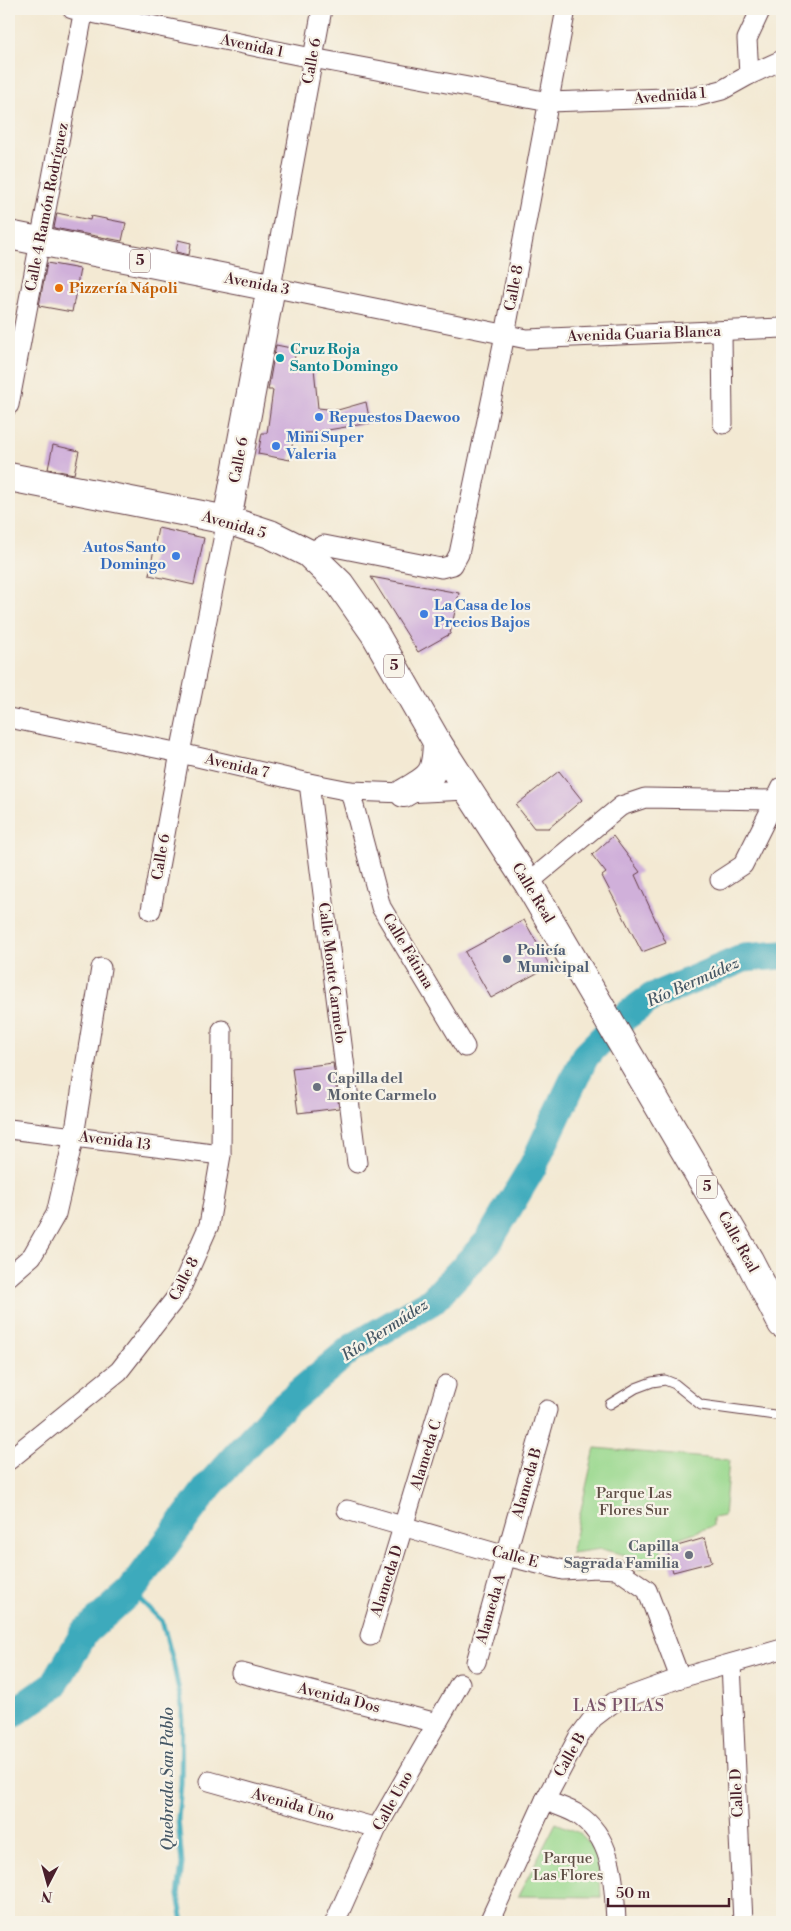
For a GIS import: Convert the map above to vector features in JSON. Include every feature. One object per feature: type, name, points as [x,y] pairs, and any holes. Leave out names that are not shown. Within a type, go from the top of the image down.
[{"type":"main road","name":"Avenida 3","points":[[9,234],[271,287]]},
{"type":"main road","name":"Calle 6","points":[[227,520],[271,287]]},
{"type":"main road","name":"Avenida 5","points":[[9,477],[227,520],[270,534],[308,553]]},
{"type":"main road","name":"Calle Real","points":[[308,553],[340,584],[375,634],[437,742],[528,883],[592,994],[627,1050],[749,1260],[782,1324]]},
{"type":"main road","points":[[404,793],[426,780],[432,773],[437,762],[437,742]]},
{"type":"street","name":"Avenida 1","points":[[80,9],[312,58],[549,102]]},
{"type":"street","name":"Calle 4 Ramón Rodríguez","points":[[9,405],[41,240],[80,9]]},
{"type":"street","name":"Calle 6","points":[[271,287],[322,9]]},
{"type":"street","name":"Calle 8","points":[[308,553],[324,545],[441,568],[453,565],[459,554],[506,335],[566,9]]},
{"type":"street","points":[[749,75],[747,39],[761,9]]},
{"type":"street","name":"Avednida 1","points":[[549,102],[695,97],[722,90],[782,60]]},
{"type":"street","name":"Avenida 3","points":[[271,287],[506,335]]},
{"type":"street","name":"Avenida Guaria Blanca","points":[[506,335],[527,338],[782,328]]},
{"type":"street","points":[[722,331],[723,424]]},
{"type":"street","name":"Calle 6","points":[[151,910],[180,753],[227,520]]},
{"type":"street","name":"Avenida 7","points":[[9,718],[180,753],[350,791],[404,793],[467,790]]},
{"type":"street","name":"Calle Monte Carmelo","points":[[309,783],[357,1163]]},
{"type":"street","name":"Calle Fátima","points":[[350,791],[381,907],[465,1047]]},
{"type":"street","points":[[528,883],[621,806],[637,800],[645,798],[779,794],[743,865],[720,880]]},
{"type":"street","points":[[9,1276],[32,1256],[56,1214],[74,1136],[101,968]]},
{"type":"street","name":"Calle 8","points":[[9,1460],[119,1371],[178,1295],[209,1225],[221,1155],[222,1030]]},
{"type":"street","name":"Avenida 13","points":[[9,1129],[221,1155]]},
{"type":"street","name":"Alameda C","points":[[404,1526],[446,1385]]},
{"type":"street","name":"Alameda B","points":[[506,1556],[547,1410]]},
{"type":"street","name":"Calle E","points":[[347,1510],[506,1556],[563,1570],[617,1569],[647,1590],[680,1678]]},
{"type":"street","name":"Alameda D","points":[[370,1636],[404,1526]]},
{"type":"street","name":"Alameda A","points":[[476,1662],[506,1556]]},
{"type":"street","name":"Calle B","points":[[489,1922],[545,1800],[578,1738],[593,1718],[614,1702],[680,1678],[782,1649]]},
{"type":"street","name":"Calle D","points":[[731,1664],[744,1922]]},
{"type":"street","name":"Avenida Dos","points":[[240,1673],[437,1723]]},
{"type":"street","name":"Calle Uno","points":[[335,1922],[377,1828],[460,1683]]},
{"type":"street","name":"Avenida Uno","points":[[209,1781],[377,1828]]},
{"type":"street","points":[[545,1800],[577,1814],[595,1830],[607,1852],[614,1883],[616,1922]]},
{"type":"lane","points":[[610,1404],[636,1388],[652,1382],[665,1380],[675,1384],[701,1405],[782,1416]]},
{"type":"green space","name":"Parque Las Flores Sur","points":[[595,1448],[729,1460],[724,1516],[713,1518],[713,1526],[661,1544],[662,1564],[638,1569],[625,1555],[601,1549],[571,1553]]},
{"type":"green space","name":"Parque Las Flores","points":[[556,1823],[577,1832],[590,1844],[599,1870],[601,1897],[518,1896]]},
{"type":"building","points":[[57,213],[90,220],[91,216],[126,223],[122,241],[54,228]]},
{"type":"building","points":[[178,240],[191,243],[189,255],[176,252]]},
{"type":"building","name":"Pizzería Nápoli","points":[[47,263],[80,269],[72,312],[39,306]]},
{"type":"building","points":[[276,345],[296,349],[293,368],[314,368],[318,408],[338,410],[366,402],[370,423],[310,433],[294,433],[290,460],[258,454],[262,433],[267,433],[273,390],[268,390]]},
{"type":"building","points":[[53,445],[79,451],[74,474],[48,469]]},
{"type":"building","name":"Autos Santo Domingo","points":[[158,528],[204,538],[194,585],[149,575]]},
{"type":"building","name":"La Casa de los Precios Bajos","points":[[371,577],[459,593],[450,634],[418,652]]},
{"type":"building","points":[[559,771],[582,800],[549,828],[534,828],[516,805]]},
{"type":"building","points":[[613,836],[640,872],[635,875],[666,943],[642,952],[602,876],[606,873],[592,855]]},
{"type":"building","name":"Policía Municipal","points":[[524,920],[550,966],[491,998],[465,952]]},
{"type":"building","name":"Capilla del Monte Carmelo","points":[[333,1063],[339,1108],[298,1113],[292,1068]]},
{"type":"building","name":"Capilla Sagrada Familia","points":[[705,1538],[712,1562],[673,1572],[667,1549]]},
{"type":"waterway","name":"Río Bermúdez","points":[[9,1716],[54,1685],[85,1632],[131,1591],[209,1486],[274,1414],[352,1348],[432,1301],[488,1242],[533,1166],[585,1056],[623,1018],[652,997],[744,958],[782,955]]},
{"type":"waterway","name":"Quebrada San Pablo","points":[[131,1591],[162,1621],[173,1661],[182,1707],[181,1784],[178,1819],[182,1864],[178,1895],[183,1922]]},
{"type":"place","name":"Pizzería Nápoli","points":[[59,288]]},
{"type":"place","name":"Cruz Roja Santo Domingo","points":[[280,358]]},
{"type":"place","name":"Repuestos Daewoo","points":[[319,417]]},
{"type":"place","name":"Mini Super Valeria","points":[[276,446]]},
{"type":"place","name":"Autos Santo Domingo","points":[[176,556]]},
{"type":"place","name":"La Casa de los Precios Bajos","points":[[424,614]]},
{"type":"place","name":"Policía Municipal","points":[[507,959]]},
{"type":"place","name":"Capilla del Monte Carmelo","points":[[317,1087]]},
{"type":"place","name":"Capilla Sagrada Familia","points":[[689,1555]]},
{"type":"district","name":"LAS PILAS","points":[[619,1706]]}]
